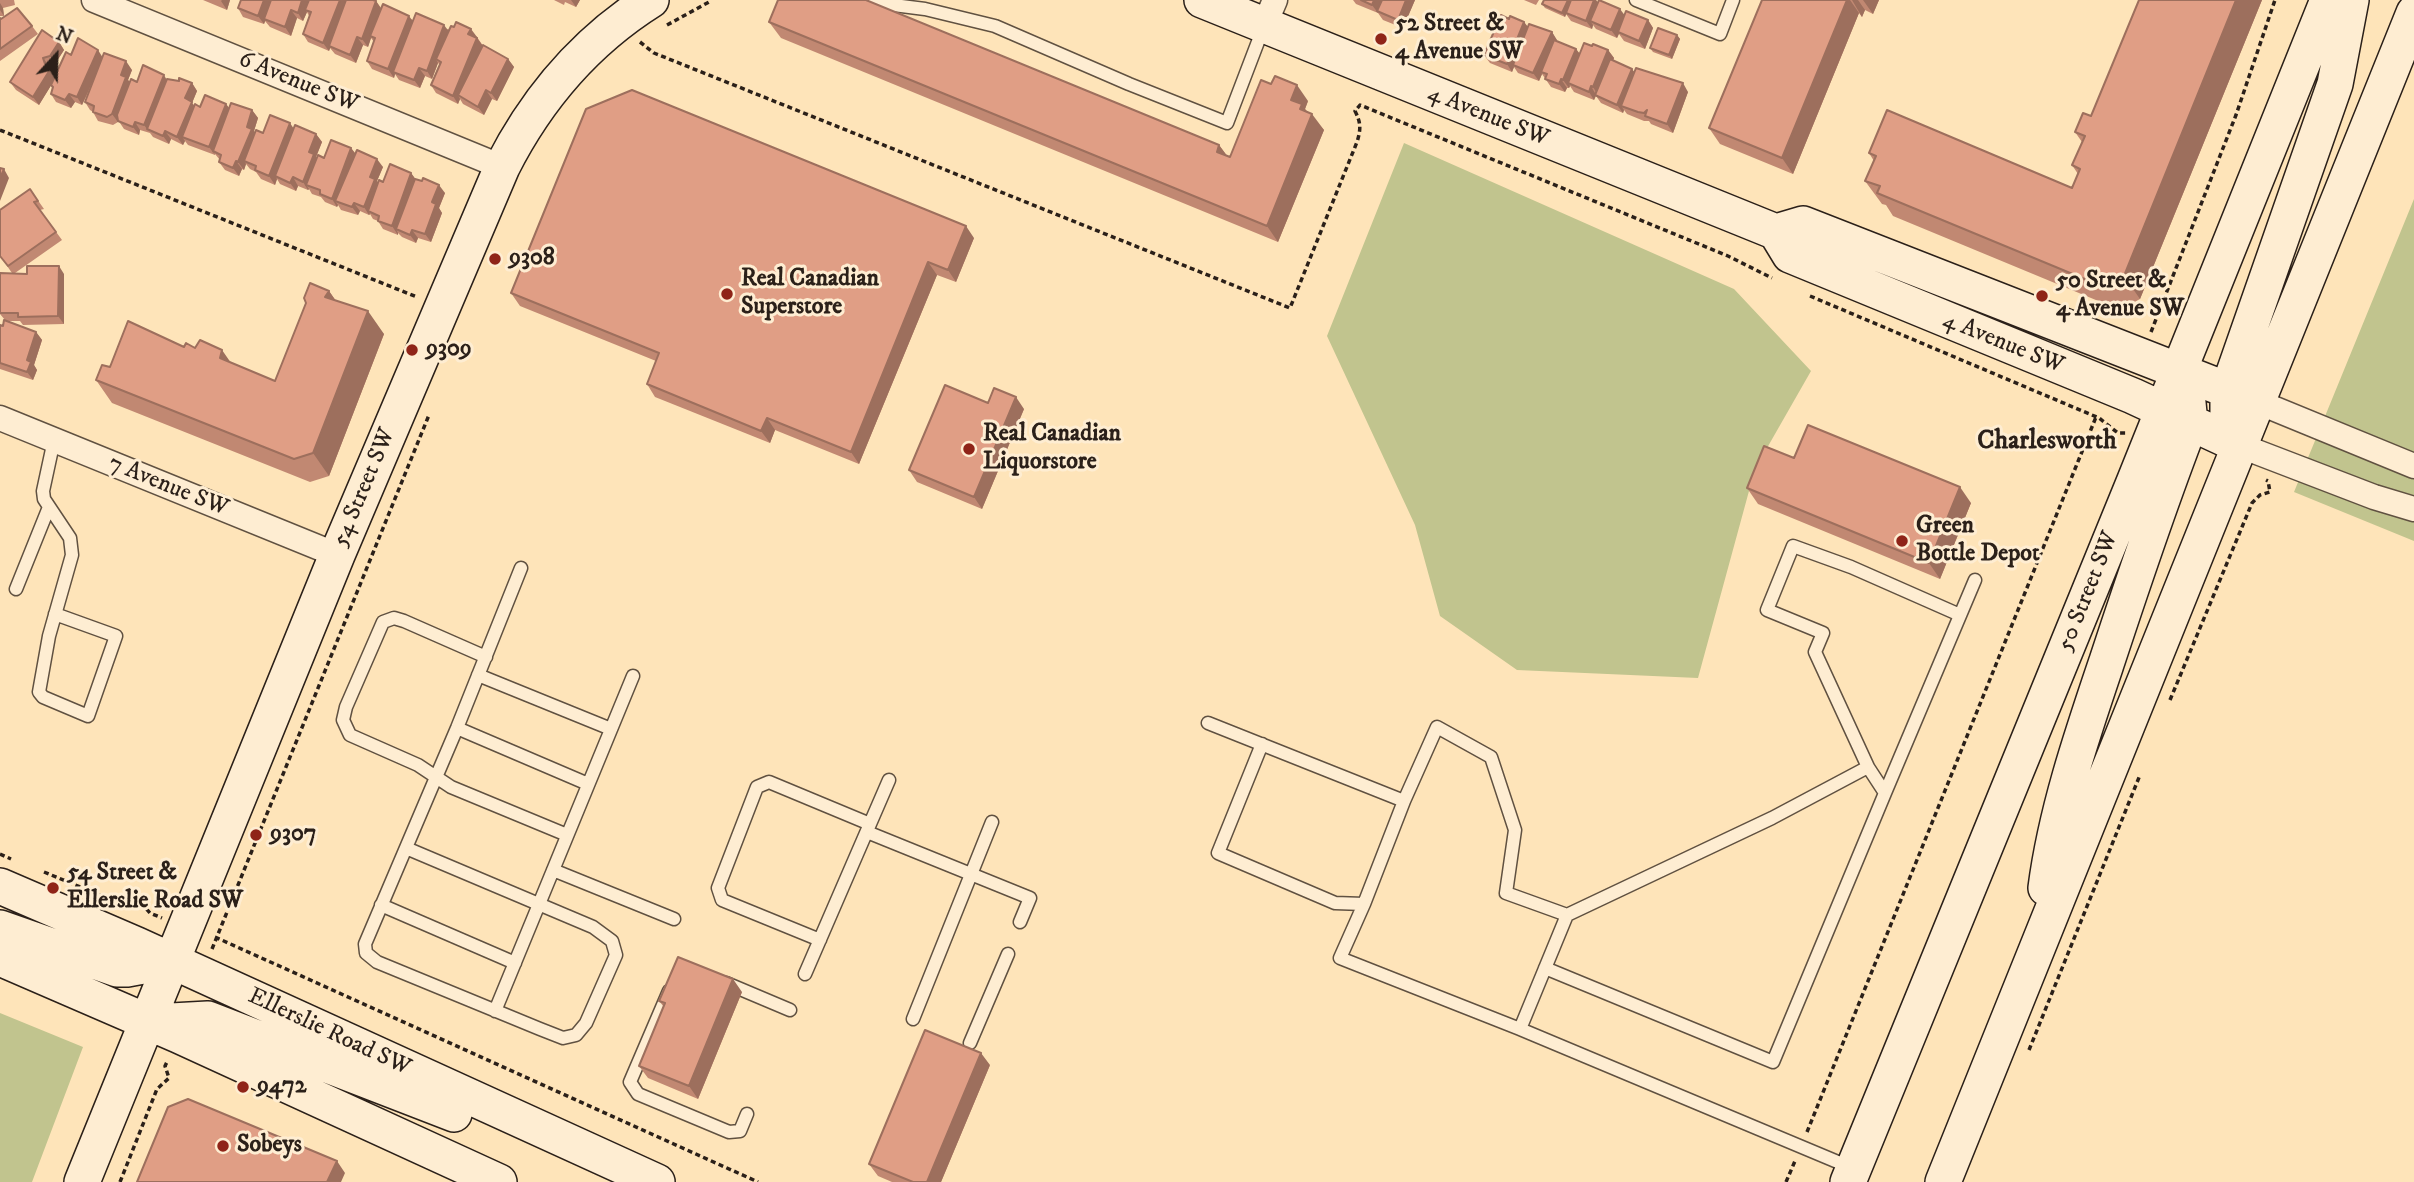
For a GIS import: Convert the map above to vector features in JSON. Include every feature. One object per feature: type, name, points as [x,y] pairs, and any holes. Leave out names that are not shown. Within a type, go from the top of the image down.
[{"type":"main road","name":"4 Avenue SW","points":[[1202,0],[1270,13],[1776,232],[1790,255],[2241,446]]},
{"type":"main road","points":[[2038,950],[2047,877],[2081,740],[2135,576],[2176,417],[2188,397],[2178,370],[2328,0]]},
{"type":"main road","points":[[2243,396],[2335,84],[2351,0]]},
{"type":"main road","name":"54 Street SW","points":[[82,1182],[337,555],[502,167],[530,117],[556,82],[591,46],[621,21],[658,13]]},
{"type":"main road","points":[[1943,1182],[2241,446],[2228,416],[2243,396],[2414,13]]},
{"type":"main road","name":"4 Avenue SW","points":[[1776,232],[1803,225],[2243,396]]},
{"type":"main road","name":"50 Street SW","points":[[1852,1178],[1869,1131],[2176,417]]},
{"type":"main road","name":"Ellerslie Road SW","points":[[6,873],[170,961],[657,1182]]},
{"type":"main road","points":[[0,928],[117,969],[170,961]]},
{"type":"main road","points":[[0,958],[499,1182]]},
{"type":"main road","points":[[146,1022],[208,1019],[458,1115],[562,1139]]},
{"type":"street","name":"6 Avenue SW","points":[[94,0],[502,167]]},
{"type":"street","points":[[2243,396],[2414,466]]},
{"type":"street","name":"7 Avenue SW","points":[[0,418],[337,555]]},
{"type":"street","points":[[2241,446],[2374,498],[2414,509]]},
{"type":"lane","points":[[1636,0],[1720,34],[1734,0]]},
{"type":"lane","points":[[870,2],[925,9],[995,26],[1227,123],[1270,13]]},
{"type":"lane","points":[[54,440],[43,491],[44,499],[70,538],[72,555],[55,614],[49,636],[39,692],[43,697],[88,716],[116,636],[55,614]]},
{"type":"lane","points":[[16,589],[49,508]]},
{"type":"lane","points":[[1885,793],[1868,767],[1815,652],[1823,633],[1767,610],[1793,546],[1960,615]]},
{"type":"lane","points":[[406,848],[593,927],[612,941],[616,956],[586,1023],[576,1035],[563,1038],[495,1012],[377,962],[366,953],[365,944],[457,728],[521,568]]},
{"type":"lane","points":[[1545,968],[1773,1062],[1975,580]]},
{"type":"lane","points":[[486,657],[394,618],[383,622],[346,707],[343,720],[350,735],[418,765],[451,787],[567,835]]},
{"type":"lane","points":[[478,675],[611,729]]},
{"type":"lane","points":[[495,1012],[633,676]]},
{"type":"lane","points":[[1208,723],[1404,801]]},
{"type":"lane","points":[[1567,915],[1506,893],[1515,830],[1491,757],[1437,727],[1340,958],[1520,1029],[1852,1178]]},
{"type":"lane","points":[[457,728],[589,784]]},
{"type":"lane","points":[[1262,744],[1219,853],[1335,903],[1364,904]]},
{"type":"lane","points":[[1520,1029],[1567,915],[1773,818],[1868,767]]},
{"type":"lane","points":[[805,974],[889,780]]},
{"type":"lane","points":[[820,940],[722,900],[718,888],[757,787],[769,782],[1030,898],[1020,922]]},
{"type":"lane","points":[[913,1019],[992,822]]},
{"type":"lane","points":[[553,870],[674,919]]},
{"type":"lane","points":[[381,905],[515,962]]},
{"type":"lane","points":[[970,1043],[1008,954]]},
{"type":"lane","points":[[676,976],[630,1082],[638,1094],[729,1132],[740,1131],[747,1114]]},
{"type":"lane","points":[[717,980],[790,1010]]},
{"type":"path","points":[[658,13],[709,2],[708,0]]},
{"type":"path","points":[[2151,331],[2236,115],[2275,0]]},
{"type":"path","points":[[631,51],[649,36]]},
{"type":"path","points":[[640,42],[654,53],[1290,308],[1357,142],[1361,121],[1355,111],[1360,105],[1728,257],[1779,281]]},
{"type":"path","points":[[0,130],[424,299]]},
{"type":"path","points":[[1800,291],[2096,417],[2119,433],[2123,432]]},
{"type":"path","points":[[431,411],[217,937],[758,1182]]},
{"type":"path","points":[[1808,1131],[2096,417]]},
{"type":"path","points":[[2167,707],[2252,503],[2260,495],[2270,492],[2268,481]]},
{"type":"path","points":[[2024,1062],[2141,771]]},
{"type":"path","points":[[0,854],[6,873]]},
{"type":"path","points":[[38,870],[114,901],[143,905],[150,913]]},
{"type":"path","points":[[120,1182],[157,1089],[169,1078],[165,1066]]},
{"type":"path","points":[[1786,1182],[1795,1160]]},
{"type":"green space","points":[[1404,143],[1734,289],[1811,371],[1755,469],[1698,678],[1517,670],[1440,616],[1415,525],[1327,336]]},
{"type":"green space","points":[[2414,199],[2414,541],[2294,492]]},
{"type":"green space","points":[[0,1013],[83,1047],[32,1182],[0,1182]]},
{"type":"building","points":[[241,0],[264,0],[258,16],[238,8]]},
{"type":"building","points":[[271,0],[302,0],[298,13],[291,10],[285,27],[264,19]]},
{"type":"building","points":[[309,0],[340,0],[323,43],[303,34],[311,12],[305,10]]},
{"type":"building","points":[[346,0],[376,1],[362,39],[357,37],[350,55],[329,46]]},
{"type":"building","points":[[778,0],[866,0],[1219,145],[1217,152],[1230,157],[1261,80],[1271,84],[1275,76],[1297,85],[1291,100],[1302,104],[1300,109],[1312,114],[1267,226],[769,22]]},
{"type":"building","points":[[1361,0],[1374,0],[1372,5]]},
{"type":"building","points":[[1382,0],[1406,0],[1398,20],[1377,11]]},
{"type":"building","points":[[1544,0],[1568,0],[1562,13],[1542,4]]},
{"type":"building","points":[[1571,0],[1594,0],[1586,21],[1566,13]]},
{"type":"building","points":[[1599,0],[1620,9],[1611,30],[1590,21]]},
{"type":"building","points":[[1762,0],[1847,0],[1782,158],[1709,128]]},
{"type":"building","points":[[2139,0],[2236,0],[2124,276],[2104,287],[1877,193],[1880,186],[1865,181],[1876,156],[1869,153],[1887,110],[2072,188],[2080,169],[2072,165],[2085,136],[2075,132],[2083,113],[2091,116]]},
{"type":"building","points":[[383,4],[409,16],[388,69],[367,61],[375,38],[370,36]]},
{"type":"building","points":[[17,8],[32,26],[0,49],[0,18]]},
{"type":"building","points":[[1626,11],[1648,20],[1639,41],[1618,32]]},
{"type":"building","points":[[416,13],[444,25],[427,71],[419,68],[414,80],[393,72]]},
{"type":"building","points":[[1501,15],[1524,22],[1507,64],[1484,55]]},
{"type":"building","points":[[456,22],[471,29],[468,34],[477,38],[453,96],[431,85],[441,62],[436,59],[451,26],[454,27]]},
{"type":"building","points":[[1529,24],[1552,32],[1533,73],[1513,65]]},
{"type":"building","points":[[1658,28],[1677,35],[1669,55],[1650,48]]},
{"type":"building","points":[[42,30],[59,42],[50,56],[43,58],[45,64],[51,68],[33,97],[10,82]]},
{"type":"building","points":[[78,38],[98,50],[77,97],[69,94],[65,100],[51,94],[51,85],[66,52],[71,55]]},
{"type":"building","points":[[1554,40],[1576,49],[1559,84],[1545,79],[1547,74],[1541,72]]},
{"type":"building","points":[[1584,43],[1608,50],[1589,92],[1568,83]]},
{"type":"building","points":[[483,45],[508,59],[491,93],[486,90],[478,107],[458,95]]},
{"type":"building","points":[[104,53],[126,61],[121,75],[126,77],[112,114],[107,117],[93,112],[94,106],[85,102]]},
{"type":"building","points":[[1610,59],[1632,69],[1617,105],[1595,95]]},
{"type":"building","points":[[143,65],[164,75],[144,125],[135,122],[133,127],[118,121],[117,115],[131,79],[137,82]]},
{"type":"building","points":[[1636,68],[1683,83],[1667,124],[1645,116],[1647,110],[1644,113],[1621,106]]},
{"type":"building","points":[[179,78],[192,83],[185,98],[192,102],[177,137],[165,131],[163,136],[147,129],[167,79],[179,81]]},
{"type":"building","name":"Real Canadian Superstore","points":[[632,90],[966,226],[948,270],[928,262],[851,452],[767,418],[761,431],[647,384],[659,353],[511,293],[586,109]]},
{"type":"building","points":[[205,95],[226,104],[209,147],[182,137],[195,104],[200,107]]},
{"type":"building","points":[[231,103],[252,110],[247,127],[252,129],[233,168],[219,162],[221,155],[213,151]]},
{"type":"building","points":[[270,115],[290,123],[269,176],[244,161],[256,130],[263,133]]},
{"type":"building","points":[[295,125],[316,134],[309,152],[314,154],[303,182],[293,177],[290,183],[275,176]]},
{"type":"building","points":[[331,140],[351,148],[332,199],[320,194],[320,190],[306,185],[318,155],[324,158]]},
{"type":"building","points":[[357,150],[377,159],[370,177],[375,179],[364,207],[354,203],[352,207],[335,201]]},
{"type":"building","points":[[390,164],[411,173],[392,226],[378,221],[379,216],[368,211],[379,180],[383,182]]},
{"type":"building","points":[[423,178],[439,185],[432,202],[436,204],[425,234],[412,230],[410,235],[396,229],[415,179],[422,181]]},
{"type":"building","points":[[30,189],[38,201],[34,202],[56,232],[8,266],[0,256],[0,210]]},
{"type":"building","points":[[27,266],[59,266],[58,316],[18,317],[18,313],[0,313],[0,273],[27,274]]},
{"type":"building","points":[[310,283],[329,291],[325,297],[368,311],[313,453],[294,459],[96,380],[102,365],[110,367],[128,321],[184,347],[186,343],[195,348],[200,340],[222,350],[220,358],[275,381],[306,303],[304,298]]},
{"type":"building","points":[[4,320],[36,332],[27,360],[31,362],[27,372],[0,363],[0,325],[3,326]]},
{"type":"building","name":"Real Canadian Liquorstore","points":[[945,385],[988,403],[994,388],[1016,397],[974,497],[909,470]]},
{"type":"building","name":"Green Bottle Depot","points":[[1808,425],[1960,487],[1929,563],[1747,488],[1764,446],[1794,458]]},
{"type":"building","points":[[678,957],[733,979],[689,1086],[639,1066],[665,1003],[659,1001]]},
{"type":"building","points":[[925,1030],[981,1053],[927,1182],[913,1182],[869,1164]]},
{"type":"building","name":"Sobeys","points":[[188,1099],[337,1161],[327,1182],[137,1182],[168,1107]]},
{"type":"place","name":"52 Street & 4 Avenue SW","points":[[1381,39]]},
{"type":"place","name":"9308","points":[[495,259]]},
{"type":"place","name":"Real Canadian Superstore","points":[[727,294]]},
{"type":"place","name":"50 Street & 4 Avenue SW","points":[[2042,296]]},
{"type":"place","name":"9309","points":[[412,350]]},
{"type":"place","name":"Real Canadian Liquorstore","points":[[969,449]]},
{"type":"place","name":"Green Bottle Depot","points":[[1902,541]]},
{"type":"place","name":"9307","points":[[256,835]]},
{"type":"place","name":"54 Street & Ellerslie Road SW","points":[[53,888]]},
{"type":"place","name":"9472","points":[[243,1087]]},
{"type":"place","name":"Sobeys","points":[[223,1146]]},
{"type":"district","name":"Charlesworth","points":[[2047,443]]}]
